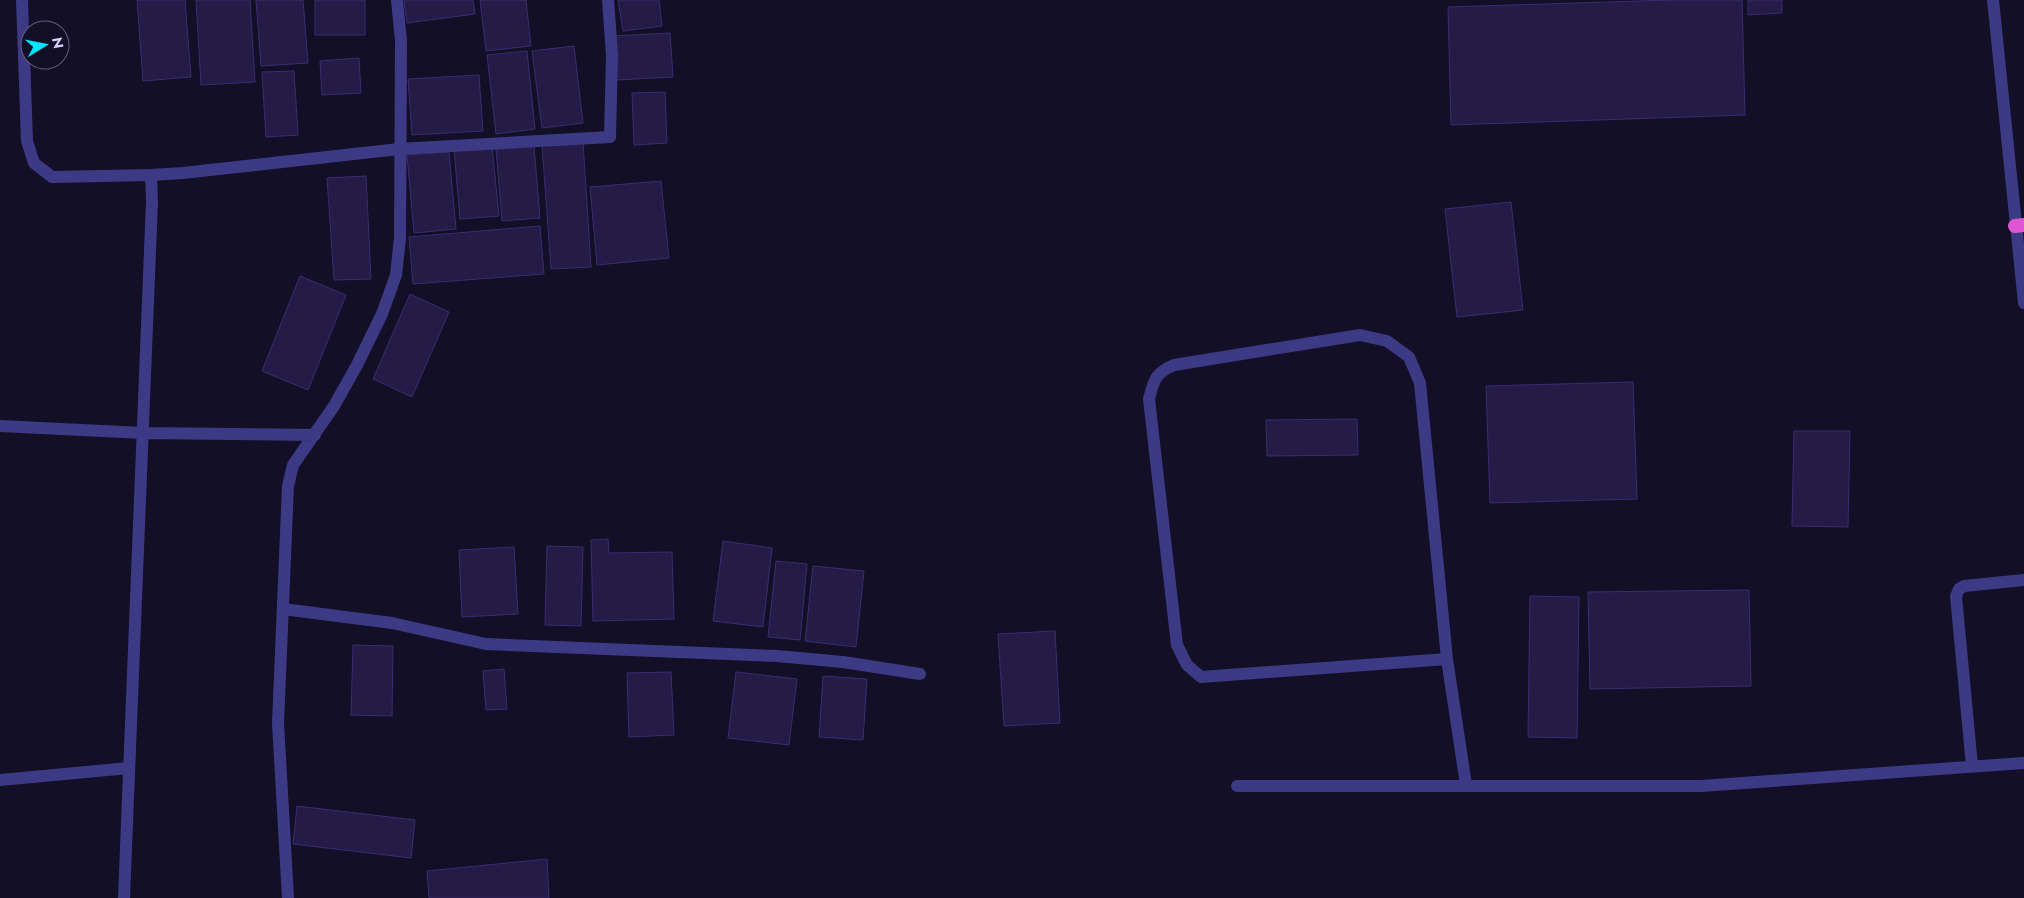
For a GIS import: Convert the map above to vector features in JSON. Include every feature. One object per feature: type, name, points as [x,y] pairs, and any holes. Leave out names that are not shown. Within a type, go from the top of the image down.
[{"type":"street","points":[[22,0],[27,141],[34,162],[52,176],[64,178],[183,173],[399,149],[610,137],[612,55],[608,0]]},
{"type":"street","points":[[288,898],[278,723],[288,486],[292,465],[334,406],[357,365],[382,314],[396,275],[400,238],[401,41],[397,0]]},
{"type":"street","points":[[1994,0],[2019,226],[2024,303]]},
{"type":"street","points":[[124,898],[152,201],[151,175]]},
{"type":"street","points":[[1447,659],[1201,677],[1187,665],[1177,645],[1149,399],[1153,382],[1160,371],[1174,365],[1360,335],[1387,341],[1409,357],[1420,383],[1447,659],[1466,785]]},
{"type":"street","points":[[0,426],[143,433],[315,435]]},
{"type":"street","points":[[1972,766],[1956,596],[1964,586],[2024,580]]},
{"type":"street","points":[[283,609],[392,623],[486,644],[777,656],[843,662],[920,674]]},
{"type":"street","points":[[1238,786],[1701,786],[2024,762]]},
{"type":"street","points":[[0,780],[129,768]]},
{"type":"building","points":[[137,0],[185,0],[191,77],[143,81]]},
{"type":"building","points":[[196,0],[250,0],[255,82],[201,85]]},
{"type":"building","points":[[256,0],[303,0],[308,63],[261,66]]},
{"type":"building","points":[[315,0],[365,0],[365,35],[315,35]]},
{"type":"building","points":[[404,0],[473,0],[475,14],[407,23]]},
{"type":"building","points":[[480,0],[526,0],[531,46],[486,51]]},
{"type":"building","points":[[618,0],[659,0],[662,26],[623,31]]},
{"type":"building","points":[[1671,0],[1742,0],[1745,115],[1451,125],[1448,7]]},
{"type":"building","points":[[1748,0],[1782,0],[1782,13],[1748,15]]},
{"type":"building","points":[[670,33],[673,77],[616,80],[613,36]]},
{"type":"building","points":[[574,46],[583,123],[542,128],[532,51]]},
{"type":"building","points":[[527,51],[535,129],[496,134],[487,55]]},
{"type":"building","points":[[359,58],[361,93],[322,95],[320,61]]},
{"type":"building","points":[[294,71],[298,135],[266,137],[262,72]]},
{"type":"building","points":[[479,75],[483,131],[412,135],[408,79]]},
{"type":"building","points":[[665,92],[667,143],[634,145],[632,93]]},
{"type":"building","points":[[583,142],[591,267],[551,269],[542,145]]},
{"type":"building","points":[[492,146],[499,216],[460,219],[454,149]]},
{"type":"building","points":[[534,146],[540,218],[502,221],[496,149]]},
{"type":"building","points":[[449,152],[456,229],[414,233],[407,155]]},
{"type":"building","points":[[366,176],[371,279],[334,280],[327,178]]},
{"type":"building","points":[[661,181],[669,258],[597,265],[590,187]]},
{"type":"building","points":[[1511,202],[1523,310],[1457,317],[1445,209]]},
{"type":"building","points":[[540,226],[544,274],[413,284],[409,237]]},
{"type":"building","points":[[300,276],[346,295],[308,390],[262,371]]},
{"type":"building","points":[[410,294],[449,312],[412,397],[373,379]]},
{"type":"building","points":[[1633,382],[1637,499],[1490,503],[1486,386]]},
{"type":"building","points":[[1357,419],[1358,455],[1267,456],[1266,420]]},
{"type":"building","points":[[1794,431],[1850,431],[1848,527],[1792,526]]},
{"type":"building","points":[[608,539],[609,553],[672,552],[674,619],[593,621],[591,540]]},
{"type":"building","points":[[723,541],[772,548],[763,627],[713,621]]},
{"type":"building","points":[[547,546],[583,547],[581,626],[545,625]]},
{"type":"building","points":[[514,547],[518,614],[462,617],[459,550]]},
{"type":"building","points":[[776,561],[807,564],[800,640],[768,637]]},
{"type":"building","points":[[813,566],[864,571],[856,647],[805,641]]},
{"type":"building","points":[[1749,590],[1751,686],[1590,689],[1588,592]]},
{"type":"building","points":[[1530,596],[1579,597],[1577,738],[1528,737]]},
{"type":"building","points":[[1055,631],[1060,723],[1004,726],[998,634]]},
{"type":"building","points":[[353,645],[393,646],[392,716],[351,715]]},
{"type":"building","points":[[504,669],[507,709],[486,710],[483,671]]},
{"type":"building","points":[[671,672],[674,735],[629,737],[627,673]]},
{"type":"building","points":[[736,672],[797,679],[789,745],[728,738]]},
{"type":"building","points":[[823,676],[867,679],[863,740],[819,737]]},
{"type":"building","points":[[297,806],[415,820],[411,858],[293,844]]},
{"type":"building","points":[[547,859],[549,898],[429,898],[427,871]]}]
